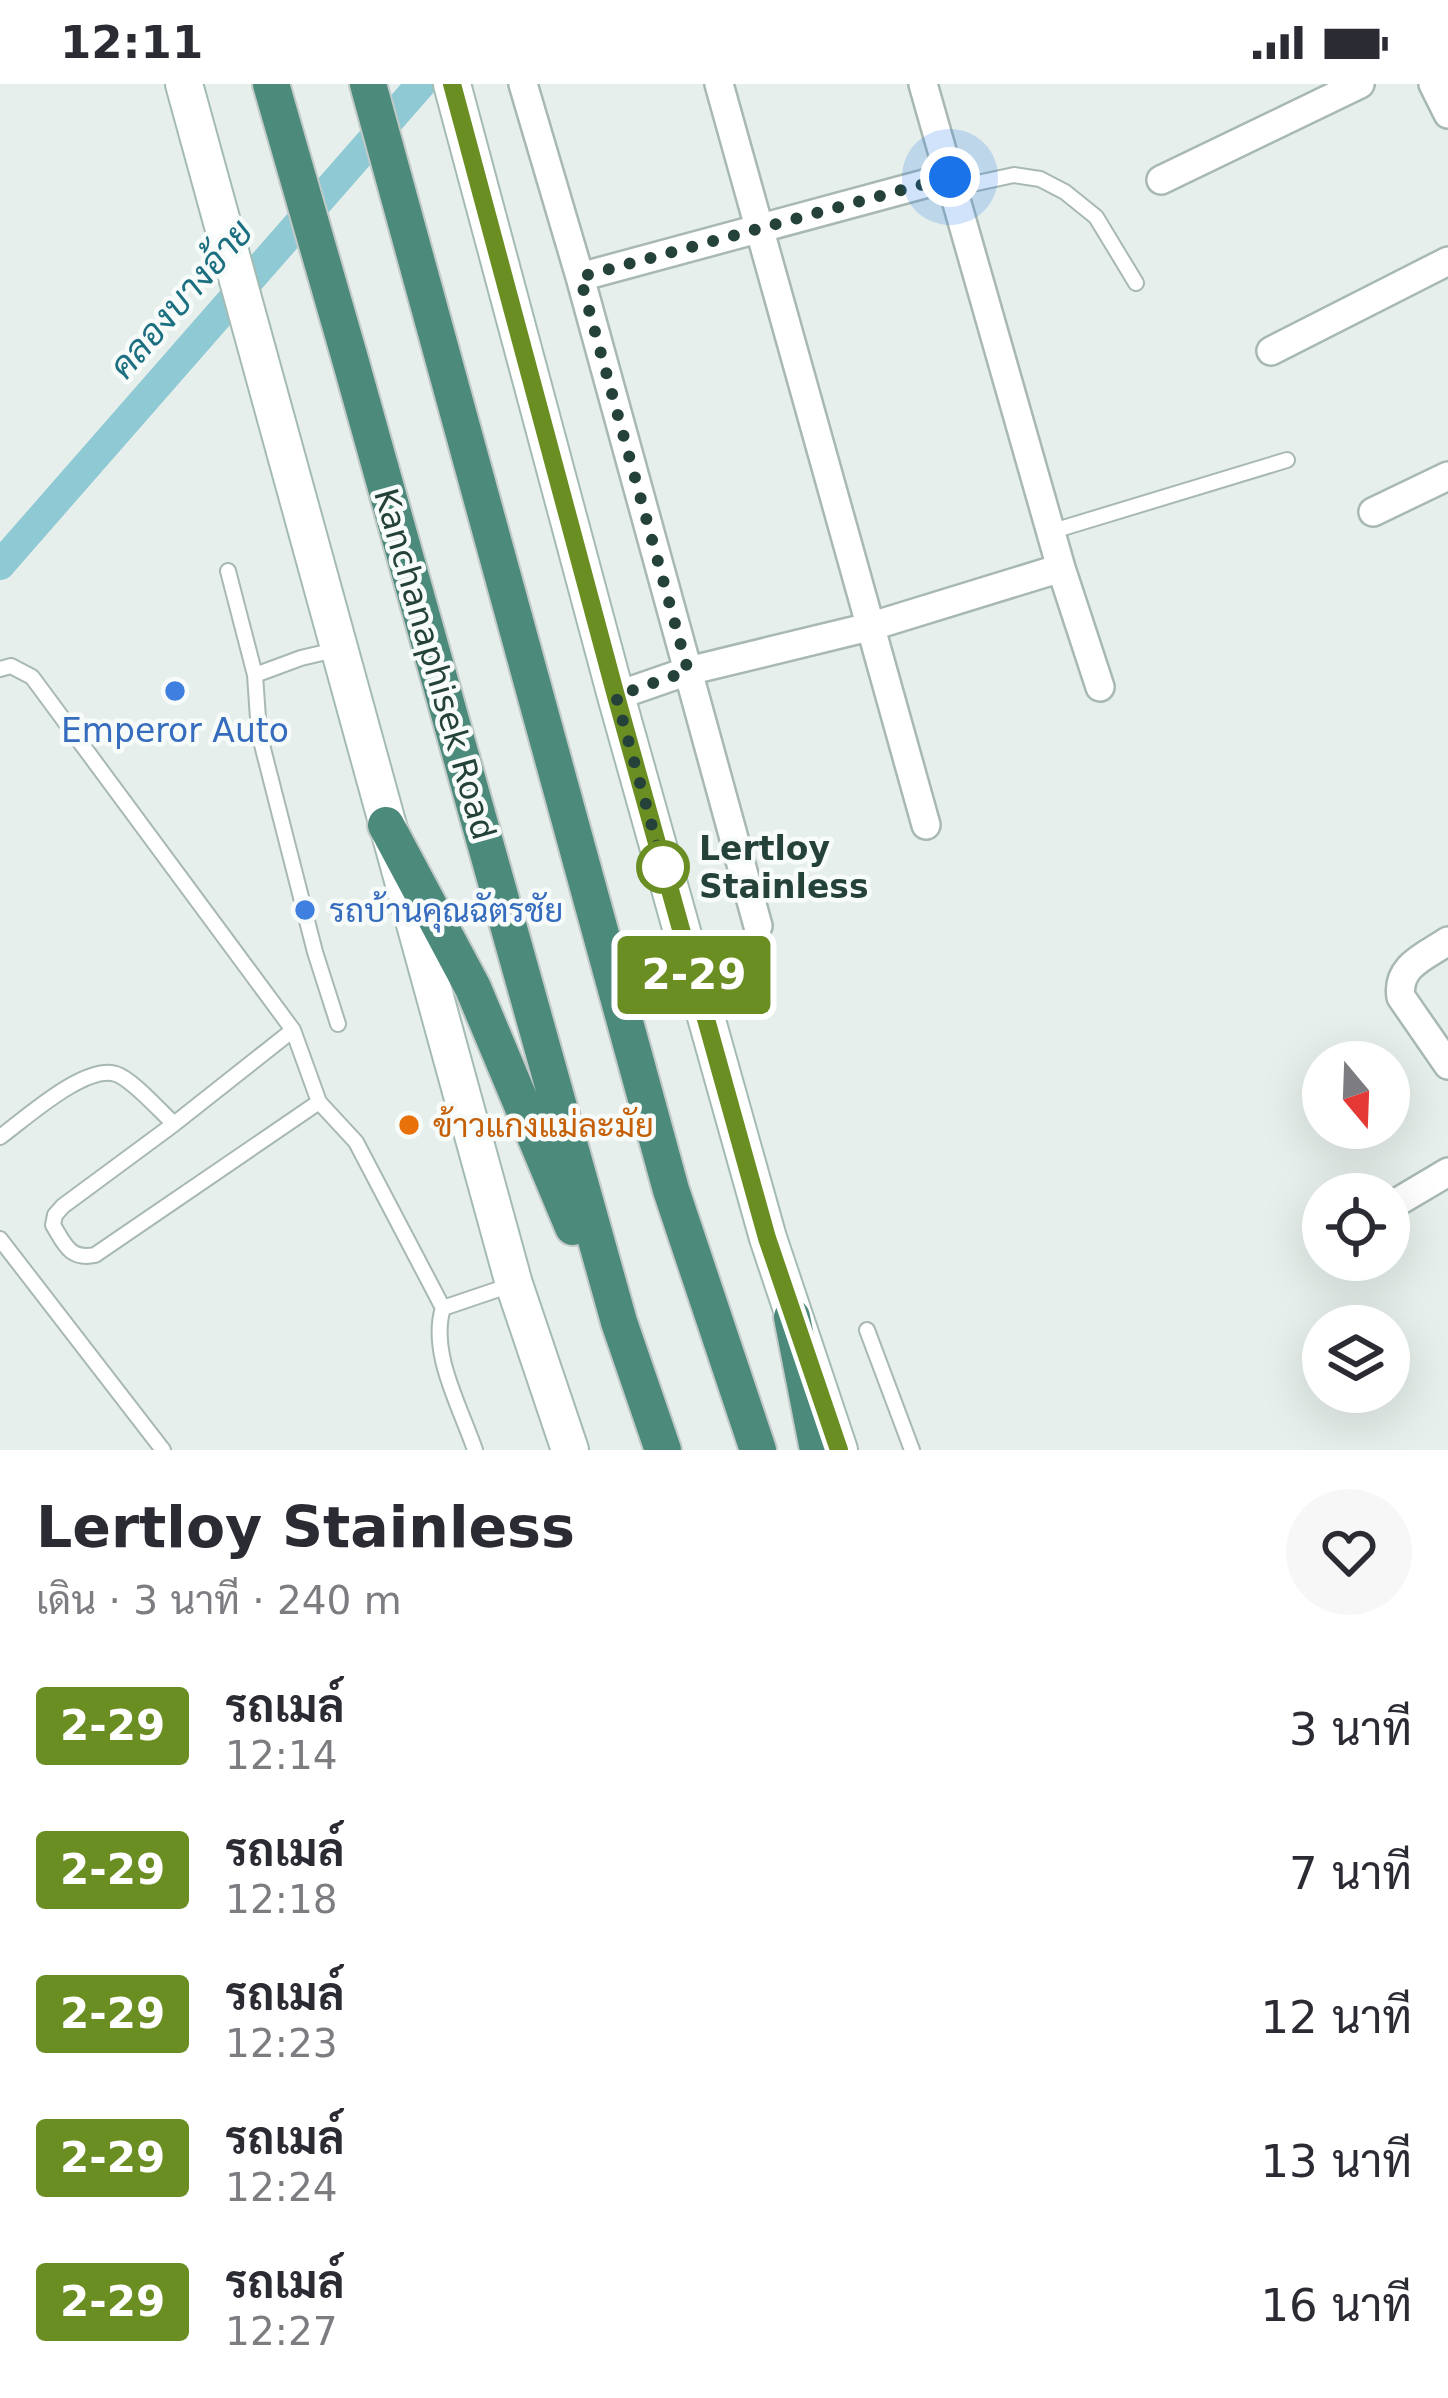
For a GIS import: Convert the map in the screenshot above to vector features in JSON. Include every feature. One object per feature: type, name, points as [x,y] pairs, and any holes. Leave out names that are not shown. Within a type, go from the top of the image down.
[{"type":"highway","name":"Kanchanaphisek Road","points":[[271,84],[619,1322],[663,1450]]},
{"type":"highway","points":[[368,84],[671,1190],[758,1450]]},
{"type":"highway","points":[[386,825],[473,988],[563,1205],[619,1322]]},
{"type":"highway","points":[[792,1317],[818,1450]]},
{"type":"main road","points":[[184,84],[514,1284],[570,1450]]},
{"type":"main road","points":[[452,84],[767,1238],[839,1450]]},
{"type":"street","points":[[523,84],[758,926]]},
{"type":"street","points":[[719,84],[926,825]]},
{"type":"street","points":[[923,84],[1061,568],[1100,688]]},
{"type":"street","points":[[1161,180],[1360,84]]},
{"type":"street","points":[[1433,84],[1448,114]]},
{"type":"street","points":[[580,277],[952,183]]},
{"type":"street","points":[[1271,351],[1448,260]]},
{"type":"street","points":[[1373,512],[1448,476]]},
{"type":"street","points":[[616,696],[688,671],[869,627],[1061,568]]},
{"type":"street","points":[[1448,941],[1404,971],[1399,983],[1401,997],[1448,1065]]},
{"type":"street","points":[[1410,1195],[1448,1172]]},
{"type":"lane","points":[[952,183],[1014,175],[1053,186],[1096,217],[1136,283]]},
{"type":"lane","points":[[1053,531],[1287,460]]},
{"type":"lane","points":[[228,571],[255,675],[260,733],[338,1024]]},
{"type":"lane","points":[[255,675],[339,649]]},
{"type":"lane","points":[[0,669],[11,666],[32,676],[293,1030],[319,1102],[356,1142],[443,1308],[438,1325],[446,1369],[475,1450]]},
{"type":"lane","points":[[293,1030],[63,1206],[53,1225],[70,1253],[95,1255],[319,1102]]},
{"type":"lane","points":[[0,1137],[80,1080],[102,1072],[119,1074],[174,1124]]},
{"type":"lane","points":[[0,1239],[163,1450]]},
{"type":"lane","points":[[443,1308],[514,1284]]},
{"type":"lane","points":[[867,1330],[912,1450]]},
{"type":"waterway","name":"คลองบางอ้าย","points":[[0,565],[421,84]]},
{"type":"bus line","name":"2-29","points":[[452,84],[767,1238],[839,1450]]},
{"type":"place","name":"Emperor Auto","points":[[175,691]]},
{"type":"place","name":"Lertloy Stainless","points":[[663,867]]},
{"type":"place","name":"รถบ้านคุณฉัตรชัย","points":[[305,910]]},
{"type":"place","name":"ข้าวแกงแม่ละมัย","points":[[409,1125]]},
{"type":"route","points":[[663,867],[666,877],[616,696],[688,671],[580,277],[950,177]]}]
